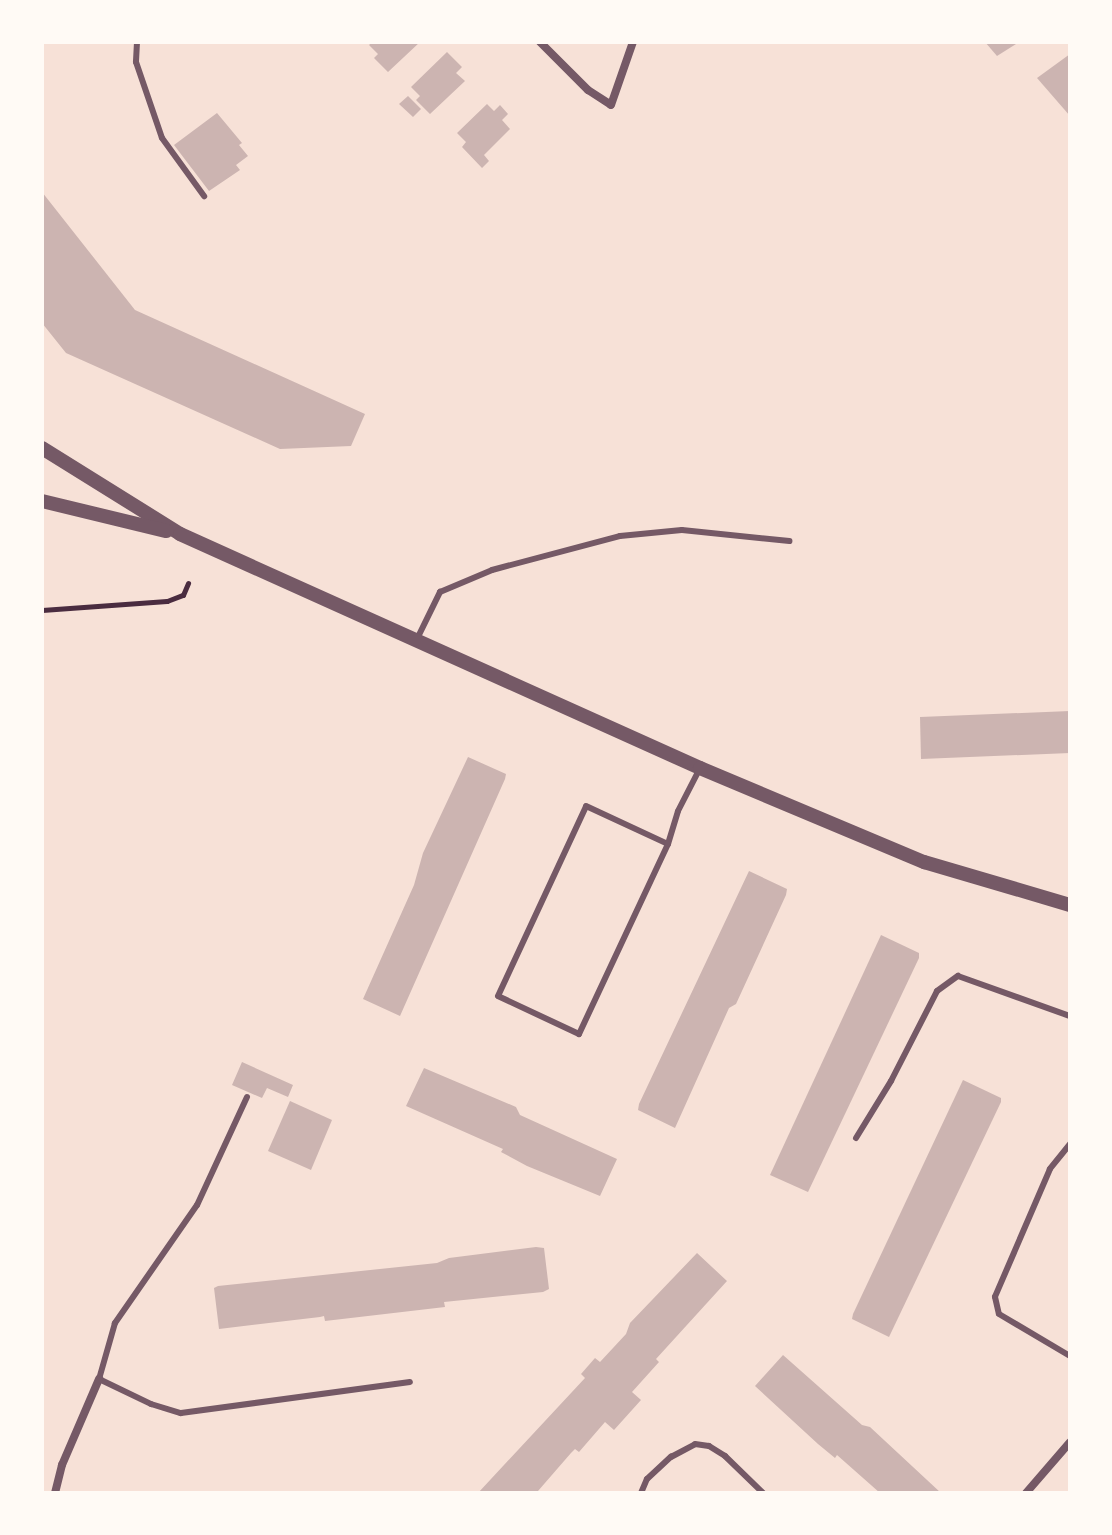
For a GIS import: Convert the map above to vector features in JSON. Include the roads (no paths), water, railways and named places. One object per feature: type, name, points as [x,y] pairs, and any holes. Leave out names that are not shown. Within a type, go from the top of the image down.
[{"type":"street","points":[[540,42],[588,90],[611,105],[633,42]]},
{"type":"street","points":[[42,448],[180,534],[700,768],[924,862],[1070,905]]},
{"type":"street","points":[[42,501],[180,534]]},
{"type":"street","points":[[55,1493],[62,1465],[99,1379]]},
{"type":"street","points":[[1026,1493],[1070,1442]]},
{"type":"lane","points":[[137,42],[136,62],[162,138],[204,196]]},
{"type":"lane","points":[[416,641],[440,592],[492,570],[606,540],[682,530],[789,541]]},
{"type":"lane","points":[[668,844],[586,806],[498,996],[579,1034],[668,844],[678,811],[700,768]]},
{"type":"lane","points":[[856,1138],[891,1081],[937,991],[958,976],[1070,1016]]},
{"type":"lane","points":[[247,1097],[191,1215],[115,1323],[99,1379],[151,1404],[181,1413],[410,1382]]},
{"type":"lane","points":[[1070,1144],[1050,1169],[995,1297],[999,1314],[1070,1356]]},
{"type":"lane","points":[[641,1493],[647,1479],[663,1464],[695,1444],[709,1446],[725,1456],[763,1493]]}]
